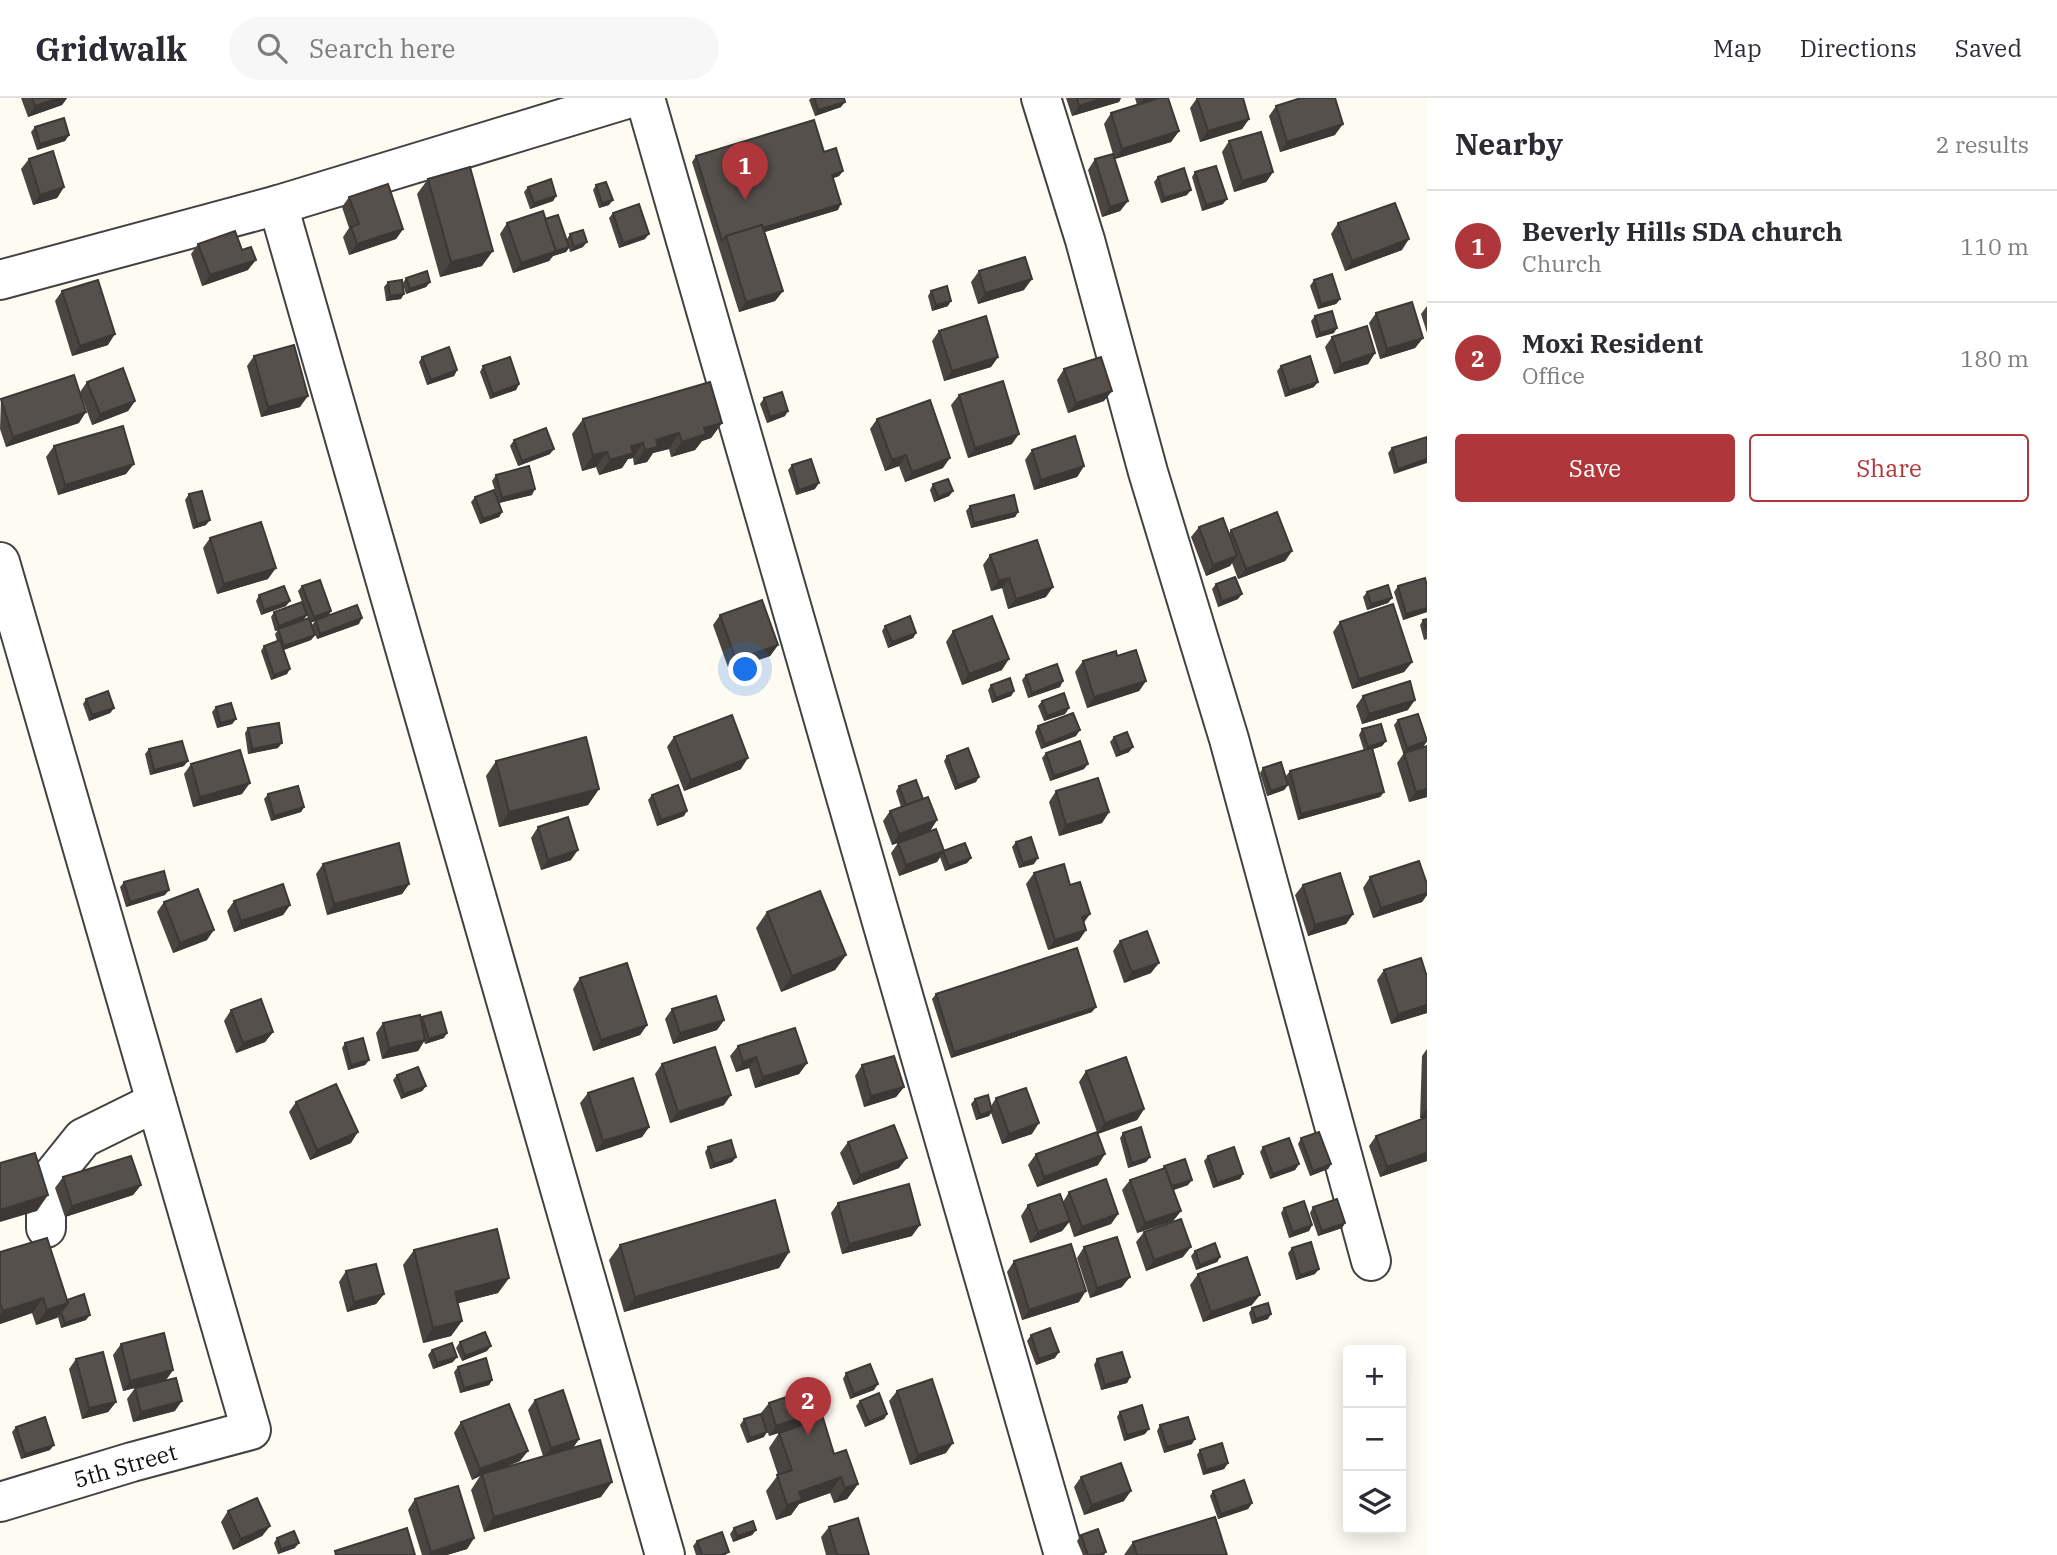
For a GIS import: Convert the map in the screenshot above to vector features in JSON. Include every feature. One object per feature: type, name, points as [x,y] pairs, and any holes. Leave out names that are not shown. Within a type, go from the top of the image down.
[{"type":"street","points":[[0,280],[278,205],[630,98]]},
{"type":"street","points":[[645,98],[1064,1555]]},
{"type":"street","points":[[1041,98],[1085,240],[1148,472],[1229,739],[1371,1261]]},
{"type":"street","points":[[278,205],[665,1555]]},
{"type":"street","points":[[0,562],[156,1102],[83,1139],[46,1184],[46,1228]]},
{"type":"street","name":"5th Street","points":[[0,1502],[251,1430],[156,1102]]},
{"type":"building","points":[[32,98],[59,98],[35,106]]},
{"type":"building","points":[[814,98],[844,98],[845,102],[818,110]]},
{"type":"building","points":[[1077,98],[1104,98],[1079,106]]},
{"type":"building","points":[[1159,98],[1168,98],[1179,131],[1122,149],[1111,113]]},
{"type":"building","points":[[1197,98],[1243,98],[1249,119],[1208,131]]},
{"type":"building","points":[[1301,98],[1335,98],[1343,124],[1287,142],[1276,106]]},
{"type":"building","points":[[64,118],[69,135],[40,144],[35,127]]},
{"type":"building","points":[[814,120],[824,152],[836,148],[843,171],[832,175],[841,204],[763,228],[762,225],[726,236],[722,241],[696,156]]},
{"type":"building","points":[[1261,132],[1273,172],[1242,181],[1229,141]]},
{"type":"building","points":[[53,151],[64,187],[40,195],[29,159]]},
{"type":"building","points":[[1113,154],[1128,201],[1110,207],[1095,159]]},
{"type":"building","points":[[1216,166],[1227,199],[1206,205],[1195,172]]},
{"type":"building","points":[[470,167],[493,251],[451,262],[428,179]]},
{"type":"building","points":[[1184,168],[1191,190],[1164,198],[1158,177]]},
{"type":"building","points":[[551,179],[556,196],[534,203],[528,187]]},
{"type":"building","points":[[606,182],[613,200],[602,203],[596,185]]},
{"type":"building","points":[[388,184],[403,229],[357,244],[351,227],[359,224],[349,197]]},
{"type":"building","points":[[1395,203],[1409,239],[1352,261],[1338,223]]},
{"type":"building","points":[[639,204],[649,234],[623,243],[613,213]]},
{"type":"building","points":[[543,211],[556,251],[521,263],[507,223]]},
{"type":"building","points":[[558,215],[569,247],[556,251],[545,219]]},
{"type":"building","points":[[762,225],[783,291],[746,302],[726,236]]},
{"type":"building","points":[[583,230],[587,242],[574,247],[570,234]]},
{"type":"building","points":[[235,231],[242,250],[251,247],[256,260],[210,275],[198,244]]},
{"type":"building","points":[[1025,257],[1032,279],[985,293],[979,271]]},
{"type":"building","points":[[427,271],[430,282],[410,289],[406,278]]},
{"type":"building","points":[[1332,274],[1340,299],[1321,304],[1314,280]]},
{"type":"building","points":[[98,280],[115,334],[80,346],[62,291]]},
{"type":"building","points":[[402,280],[404,294],[390,296],[388,282]]},
{"type":"building","points":[[947,286],[951,301],[936,305],[931,291]]},
{"type":"building","points":[[1412,302],[1423,338],[1387,349],[1376,313]]},
{"type":"building","points":[[1332,311],[1337,328],[1320,333],[1315,316]]},
{"type":"building","points":[[986,316],[998,357],[952,371],[939,331]]},
{"type":"building","points":[[1367,326],[1375,353],[1341,364],[1332,337]]},
{"type":"building","points":[[294,345],[308,396],[268,407],[254,356]]},
{"type":"building","points":[[449,347],[457,370],[431,380],[422,357]]},
{"type":"building","points":[[1310,356],[1318,382],[1289,391],[1281,366]]},
{"type":"building","points":[[510,357],[519,384],[493,394],[483,366]]},
{"type":"building","points":[[1101,357],[1112,391],[1076,403],[1064,369]]},
{"type":"building","points":[[123,368],[135,401],[100,414],[87,382]]},
{"type":"building","points":[[74,375],[86,412],[13,437],[1,399]]},
{"type":"building","points":[[1003,381],[1019,434],[975,448],[959,395]]},
{"type":"building","points":[[710,382],[722,423],[704,428],[706,434],[682,442],[679,433],[656,440],[658,447],[645,450],[643,443],[631,446],[633,453],[610,460],[607,452],[593,455],[583,419]]},
{"type":"building","points":[[782,392],[788,411],[770,417],[764,398]]},
{"type":"building","points":[[930,400],[950,458],[912,472],[906,455],[892,460],[877,419]]},
{"type":"building","points":[[123,426],[134,464],[65,485],[54,446]]},
{"type":"building","points":[[546,428],[554,449],[522,461],[514,440]]},
{"type":"building","points":[[1075,436],[1084,466],[1041,480],[1032,450]]},
{"type":"building","points":[[1427,437],[1427,459],[1398,469],[1392,448]]},
{"type":"building","points":[[811,459],[819,483],[799,490],[792,465]]},
{"type":"building","points":[[529,466],[535,489],[502,498],[496,475]]},
{"type":"building","points":[[948,479],[953,491],[938,497],[933,484]]},
{"type":"building","points":[[494,490],[502,512],[483,519],[475,497]]},
{"type":"building","points":[[202,491],[210,520],[197,524],[189,494]]},
{"type":"building","points":[[1014,495],[1018,512],[974,523],[970,506]]},
{"type":"building","points":[[1277,512],[1292,551],[1246,569],[1231,530]]},
{"type":"building","points":[[1223,518],[1237,556],[1213,565],[1199,527]]},
{"type":"building","points":[[261,522],[276,568],[224,584],[210,538]]},
{"type":"building","points":[[1037,540],[1053,587],[1016,599],[1009,578],[999,581],[990,555]]},
{"type":"building","points":[[1235,577],[1242,594],[1222,601],[1216,584]]},
{"type":"building","points":[[1425,578],[1427,608],[1406,614],[1398,586]]},
{"type":"building","points":[[320,580],[331,611],[314,617],[302,586]]},
{"type":"building","points":[[1388,585],[1392,598],[1371,604],[1367,592]]},
{"type":"building","points":[[284,586],[290,601],[264,610],[259,595]]},
{"type":"building","points":[[762,600],[778,645],[736,660],[720,615]]},
{"type":"building","points":[[302,602],[307,615],[279,626],[274,612]]},
{"type":"building","points":[[1393,604],[1412,662],[1359,679],[1340,622]]},
{"type":"building","points":[[357,605],[362,618],[320,634],[316,620]]},
{"type":"building","points":[[910,616],[916,633],[892,642],[885,626]]},
{"type":"building","points":[[992,616],[1009,659],[969,674],[953,631]]},
{"type":"building","points":[[309,618],[315,635],[284,646],[278,629]]},
{"type":"building","points":[[280,640],[290,669],[274,675],[264,646]]},
{"type":"building","points":[[1136,650],[1146,681],[1094,697],[1083,661],[1116,651],[1117,656]]},
{"type":"building","points":[[1057,664],[1063,681],[1032,693],[1026,675]]},
{"type":"building","points":[[1010,678],[1014,691],[996,698],[991,685]]},
{"type":"building","points":[[1410,681],[1415,700],[1369,714],[1363,696]]},
{"type":"building","points":[[108,691],[114,708],[92,715],[86,699]]},
{"type":"building","points":[[1064,693],[1069,708],[1047,716],[1042,701]]},
{"type":"building","points":[[231,703],[236,719],[220,723],[216,707]]},
{"type":"building","points":[[1073,713],[1080,730],[1045,744],[1038,726]]},
{"type":"building","points":[[1418,714],[1427,741],[1407,748],[1398,720]]},
{"type":"building","points":[[732,715],[748,758],[691,780],[674,737]]},
{"type":"building","points":[[279,723],[282,743],[252,749],[248,728]]},
{"type":"building","points":[[1381,724],[1386,741],[1368,747],[1362,729]]},
{"type":"building","points":[[1127,732],[1133,747],[1120,752],[1114,737]]},
{"type":"building","points":[[586,737],[599,789],[509,812],[496,761]]},
{"type":"building","points":[[182,741],[188,761],[154,770],[149,749]]},
{"type":"building","points":[[1080,741],[1088,764],[1054,776],[1046,753]]},
{"type":"building","points":[[1427,746],[1427,789],[1416,792],[1404,753]]},
{"type":"building","points":[[968,748],[979,777],[958,785],[947,756]]},
{"type":"building","points":[[1372,748],[1384,792],[1301,814],[1290,771]]},
{"type":"building","points":[[240,750],[250,783],[200,797],[191,764]]},
{"type":"building","points":[[1281,762],[1288,785],[1271,791],[1263,768]]},
{"type":"building","points":[[1098,778],[1109,812],[1066,825],[1056,791]]},
{"type":"building","points":[[916,780],[923,799],[906,805],[899,786]]},
{"type":"building","points":[[678,785],[687,811],[661,820],[652,795]]},
{"type":"building","points":[[298,786],[304,807],[274,816],[268,794]]},
{"type":"building","points":[[928,797],[937,820],[899,834],[890,811]]},
{"type":"building","points":[[568,817],[578,850],[548,860],[538,827]]},
{"type":"building","points":[[936,829],[944,851],[906,865],[898,843]]},
{"type":"building","points":[[1031,837],[1038,858],[1023,863],[1016,842]]},
{"type":"building","points":[[399,843],[409,884],[334,904],[323,864]]},
{"type":"building","points":[[965,843],[971,858],[949,866],[943,851]]},
{"type":"building","points":[[1419,861],[1427,884],[1427,893],[1381,908],[1370,877]]},
{"type":"building","points":[[1064,864],[1070,885],[1080,882],[1090,914],[1082,917],[1086,930],[1055,940],[1034,873]]},
{"type":"building","points":[[164,871],[169,890],[130,902],[124,882]]},
{"type":"building","points":[[1340,873],[1353,914],[1315,925],[1303,885]]},
{"type":"building","points":[[283,884],[290,905],[241,921],[234,901]]},
{"type":"building","points":[[198,889],[214,930],[180,943],[164,902]]},
{"type":"building","points":[[820,891],[846,955],[792,976],[767,912]]},
{"type":"building","points":[[1147,931],[1159,963],[1132,972],[1120,941]]},
{"type":"building","points":[[1077,948],[1096,1007],[954,1052],[936,994]]},
{"type":"building","points":[[1421,958],[1427,977],[1427,1005],[1398,1014],[1384,970]]},
{"type":"building","points":[[627,963],[647,1025],[601,1040],[580,978]]},
{"type":"building","points":[[716,996],[724,1020],[680,1033],[672,1009]]},
{"type":"building","points":[[261,999],[273,1032],[243,1043],[231,1010]]},
{"type":"building","points":[[441,1012],[447,1033],[429,1039],[422,1017]]},
{"type":"building","points":[[420,1015],[425,1040],[389,1048],[383,1023]]},
{"type":"building","points":[[795,1028],[807,1063],[763,1077],[756,1057],[743,1062],[738,1046]]},
{"type":"building","points":[[363,1038],[369,1060],[351,1065],[345,1043]]},
{"type":"building","points":[[715,1047],[731,1095],[678,1112],[662,1064]]},
{"type":"building","points":[[894,1056],[904,1087],[871,1096],[862,1065]]},
{"type":"building","points":[[1126,1057],[1144,1109],[1105,1123],[1086,1071]]},
{"type":"building","points":[[418,1067],[426,1086],[404,1094],[397,1075]]},
{"type":"building","points":[[633,1078],[649,1127],[603,1141],[588,1093]]},
{"type":"building","points":[[336,1084],[358,1132],[317,1150],[296,1102]]},
{"type":"building","points":[[1026,1088],[1039,1123],[1009,1134],[996,1098]]},
{"type":"building","points":[[988,1095],[992,1111],[980,1115],[975,1099]]},
{"type":"building","points":[[1427,1117],[1427,1153],[1387,1167],[1376,1136]]},
{"type":"building","points":[[894,1125],[907,1158],[860,1175],[848,1142]]},
{"type":"building","points":[[1141,1127],[1150,1157],[1132,1163],[1123,1133]]},
{"type":"building","points":[[1097,1132],[1105,1154],[1044,1177],[1036,1154]]},
{"type":"building","points":[[1319,1132],[1331,1164],[1313,1171],[1301,1138]]},
{"type":"building","points":[[1289,1138],[1299,1164],[1273,1174],[1263,1147]]},
{"type":"building","points":[[731,1140],[736,1157],[714,1164],[708,1147]]},
{"type":"building","points":[[1234,1147],[1243,1174],[1217,1183],[1208,1156]]},
{"type":"building","points":[[35,1153],[48,1195],[0,1210],[0,1163]]},
{"type":"building","points":[[131,1156],[141,1185],[72,1206],[63,1177]]},
{"type":"building","points":[[1185,1159],[1192,1180],[1172,1186],[1164,1166]]},
{"type":"building","points":[[1165,1168],[1181,1211],[1145,1223],[1130,1180]]},
{"type":"building","points":[[1106,1179],[1118,1214],[1082,1227],[1069,1192]]},
{"type":"building","points":[[909,1184],[920,1225],[849,1244],[838,1203]]},
{"type":"building","points":[[1060,1194],[1070,1221],[1038,1232],[1028,1205]]},
{"type":"building","points":[[1337,1199],[1345,1223],[1322,1231],[1313,1207]]},
{"type":"building","points":[[775,1200],[789,1252],[635,1297],[620,1245]]},
{"type":"building","points":[[1304,1201],[1312,1225],[1293,1232],[1284,1208]]},
{"type":"building","points":[[1181,1219],[1191,1247],[1154,1260],[1144,1232]]},
{"type":"building","points":[[497,1229],[509,1278],[455,1292],[462,1321],[433,1328],[414,1250]]},
{"type":"building","points":[[1117,1237],[1130,1277],[1097,1288],[1084,1247]]},
{"type":"building","points":[[47,1238],[68,1303],[47,1310],[43,1298],[3,1311],[0,1303],[0,1252]]},
{"type":"building","points":[[1311,1242],[1319,1269],[1300,1275],[1292,1248]]},
{"type":"building","points":[[1215,1243],[1220,1257],[1200,1265],[1195,1251]]},
{"type":"building","points":[[1071,1244],[1086,1291],[1029,1310],[1014,1261]]},
{"type":"building","points":[[1247,1257],[1260,1295],[1211,1312],[1198,1274]]},
{"type":"building","points":[[376,1264],[384,1294],[354,1302],[346,1271]]},
{"type":"building","points":[[84,1294],[90,1315],[65,1323],[61,1312],[68,1303],[67,1300]]},
{"type":"building","points":[[1268,1303],[1271,1314],[1256,1319],[1252,1308]]},
{"type":"building","points":[[1050,1328],[1059,1352],[1039,1359],[1031,1335]]},
{"type":"building","points":[[485,1332],[491,1346],[465,1356],[460,1342]]},
{"type":"building","points":[[164,1333],[173,1370],[130,1381],[121,1344]]},
{"type":"building","points":[[452,1343],[457,1357],[437,1363],[432,1350]]},
{"type":"building","points":[[103,1352],[116,1402],[89,1408],[76,1359]]},
{"type":"building","points":[[1122,1352],[1130,1377],[1105,1385],[1097,1359]]},
{"type":"building","points":[[486,1358],[492,1380],[464,1388],[458,1367]]},
{"type":"building","points":[[870,1364],[878,1384],[854,1394],[846,1373]]},
{"type":"building","points":[[176,1378],[182,1401],[141,1412],[135,1388]]},
{"type":"building","points":[[932,1379],[953,1443],[918,1455],[897,1391]]},
{"type":"building","points":[[819,1386],[827,1409],[776,1426],[769,1403]]},
{"type":"building","points":[[563,1390],[579,1439],[551,1448],[535,1400]]},
{"type":"building","points":[[879,1393],[887,1414],[869,1422],[860,1401]]},
{"type":"building","points":[[509,1404],[528,1451],[480,1469],[461,1422]]},
{"type":"building","points":[[1142,1405],[1149,1429],[1127,1435],[1120,1412]]},
{"type":"building","points":[[761,1414],[767,1432],[750,1438],[744,1419]]},
{"type":"building","points":[[45,1417],[54,1445],[25,1454],[16,1427]]},
{"type":"building","points":[[1188,1417],[1195,1439],[1167,1447],[1160,1425]]},
{"type":"building","points":[[823,1418],[834,1454],[846,1450],[858,1484],[845,1488],[841,1477],[799,1492],[802,1500],[787,1505],[777,1475],[792,1470],[779,1433]]},
{"type":"building","points":[[600,1440],[612,1482],[494,1517],[482,1474]]},
{"type":"building","points":[[1222,1443],[1228,1463],[1206,1470],[1200,1450]]},
{"type":"building","points":[[1121,1463],[1131,1491],[1092,1505],[1081,1477]]},
{"type":"building","points":[[1244,1480],[1252,1503],[1221,1514],[1213,1491]]},
{"type":"building","points":[[458,1486],[474,1538],[431,1552],[415,1499]]},
{"type":"building","points":[[257,1498],[270,1526],[241,1539],[228,1511]]},
{"type":"building","points":[[1215,1517],[1227,1555],[1137,1555],[1133,1542]]},
{"type":"building","points":[[858,1518],[869,1555],[837,1555],[829,1527]]},
{"type":"building","points":[[753,1521],[756,1530],[737,1536],[734,1528]]},
{"type":"building","points":[[407,1528],[415,1555],[336,1555],[335,1551]]},
{"type":"building","points":[[1098,1529],[1106,1552],[1088,1555],[1081,1535]]},
{"type":"building","points":[[294,1531],[299,1543],[281,1549],[277,1538]]},
{"type":"building","points":[[722,1532],[729,1552],[702,1555],[697,1541]]},
{"type":"place","name":"Beverly Hills SDA church","points":[[745,200]]},
{"type":"place","name":"Moxi Resident","points":[[808,1435]]}]
